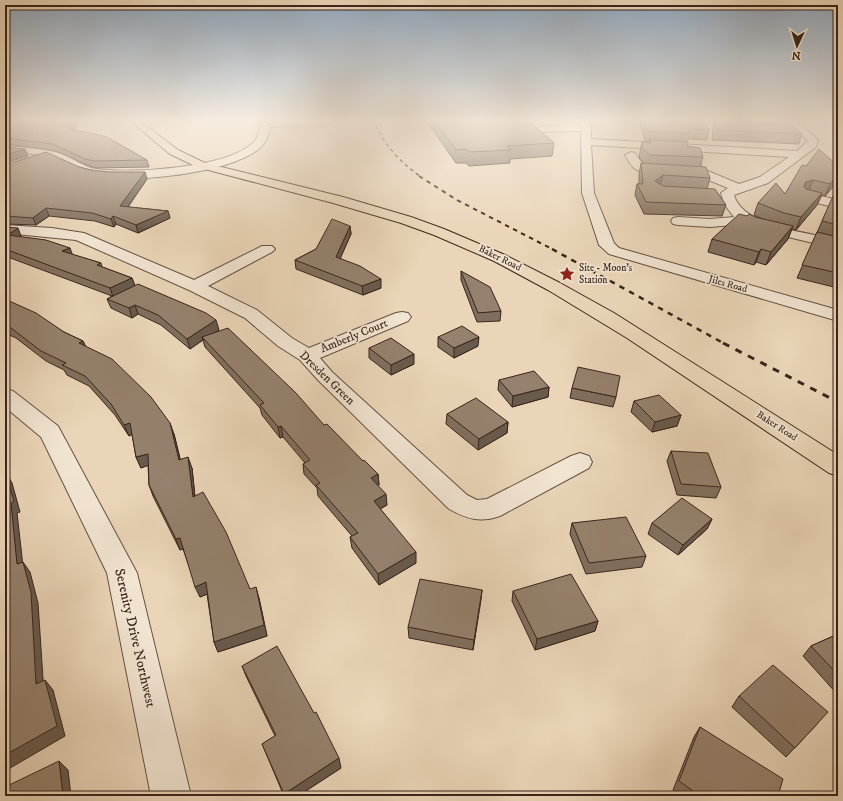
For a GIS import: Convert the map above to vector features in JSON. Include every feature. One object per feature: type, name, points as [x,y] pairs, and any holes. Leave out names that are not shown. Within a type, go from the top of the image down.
[{"type":"main road","name":"Baker Road","points":[[183,156],[201,165],[377,210],[471,244],[551,283],[632,332],[838,467]]},
{"type":"street","points":[[28,161],[44,156]]},
{"type":"street","points":[[53,156],[68,161],[83,170],[106,175],[158,174],[234,159],[239,156]]},
{"type":"street","name":"Jiles Road","points":[[587,156],[588,193],[608,245],[618,253],[838,316]]},
{"type":"street","points":[[632,156],[634,163],[644,170],[701,173]]},
{"type":"street","points":[[692,156],[698,171],[733,192]]},
{"type":"street","points":[[713,196],[733,192],[764,180],[795,156]]},
{"type":"street","points":[[733,192],[729,204],[746,220],[756,225],[838,244]]},
{"type":"street","points":[[808,197],[838,204]]},
{"type":"street","points":[[678,221],[710,223],[746,220]]},
{"type":"street","name":"Dresden Green","points":[[5,229],[52,232],[79,236],[195,286],[251,314],[285,342],[307,356],[325,376],[435,482],[458,502],[474,510],[491,509],[580,462]]},
{"type":"street","points":[[195,286],[267,249]]},
{"type":"street","name":"Amberly Court","points":[[307,356],[402,317]]},
{"type":"street","name":"Serenity Drive Northwest","points":[[5,396],[50,432],[122,574],[171,796]]},
{"type":"building","points":[[32,156],[56,156],[79,167],[91,170],[109,172],[145,172],[120,206],[168,211],[136,225],[113,216],[111,219],[92,213],[46,208],[33,218],[5,216],[5,165]]},
{"type":"building","points":[[79,156],[141,156],[147,160],[94,161]]},
{"type":"building","points":[[813,156],[827,156],[838,166],[838,175],[830,184],[813,180],[806,182],[804,186],[806,189],[822,193],[801,217],[784,213],[758,203],[776,183],[785,194],[802,165],[806,166]]},
{"type":"building","points":[[641,163],[706,167],[710,178],[663,175],[655,181],[663,186],[715,189],[726,205],[646,202],[637,184],[643,184]]},
{"type":"building","points":[[833,196],[838,197],[838,225],[822,221]]},
{"type":"building","points":[[739,214],[747,216],[749,214],[755,217],[793,226],[771,252],[761,249],[759,252],[712,239]]},
{"type":"building","points":[[332,219],[350,226],[336,257],[360,266],[381,279],[362,286],[295,260],[316,249]]},
{"type":"building","points":[[5,227],[18,228],[8,235],[46,240],[70,248],[62,251],[101,263],[97,265],[132,278],[110,288],[5,249]]},
{"type":"building","points":[[817,232],[838,237],[838,273],[802,265]]},
{"type":"building","points":[[461,271],[490,287],[501,311],[478,313]]},
{"type":"building","points":[[138,284],[206,313],[216,320],[187,339],[158,315],[135,305],[129,308],[107,299]]},
{"type":"building","points":[[5,299],[36,313],[64,332],[83,341],[79,343],[112,359],[151,397],[170,423],[179,460],[188,457],[193,497],[203,492],[226,532],[250,589],[256,587],[264,625],[214,642],[206,582],[195,587],[180,538],[176,539],[149,485],[148,454],[136,457],[130,423],[124,425],[111,404],[85,376],[62,365],[66,363],[41,351],[5,325]]},
{"type":"building","points":[[462,326],[479,337],[454,348],[438,337]]},
{"type":"building","points":[[228,328],[296,393],[324,425],[327,424],[363,461],[364,460],[378,474],[371,478],[386,494],[374,501],[416,552],[378,574],[350,537],[358,533],[316,485],[320,483],[303,464],[310,460],[281,426],[278,427],[260,405],[264,403],[202,337]]},
{"type":"building","points":[[391,338],[414,354],[391,365],[369,348]]},
{"type":"building","points":[[578,367],[620,376],[616,397],[572,388]]},
{"type":"building","points":[[534,371],[549,387],[513,396],[499,380]]},
{"type":"building","points":[[659,395],[681,415],[655,422],[634,401]]},
{"type":"building","points":[[476,398],[508,422],[479,439],[447,414]]},
{"type":"building","points":[[671,451],[708,453],[721,487],[681,484]]},
{"type":"building","points":[[5,471],[14,501],[11,503],[17,564],[23,562],[31,592],[36,684],[45,680],[57,726],[5,755]]},
{"type":"building","points":[[682,498],[712,519],[683,545],[652,523]]},
{"type":"building","points":[[626,517],[646,556],[589,563],[572,523]]},
{"type":"building","points":[[571,574],[598,621],[537,639],[513,591]]},
{"type":"building","points":[[420,579],[482,590],[474,640],[408,627]]},
{"type":"building","points":[[838,634],[838,675],[811,646]]},
{"type":"building","points":[[277,646],[314,713],[316,712],[339,758],[284,794],[262,744],[276,735],[242,666]]},
{"type":"building","points":[[773,665],[828,712],[795,748],[739,696]]},
{"type":"building","points":[[700,727],[783,779],[778,796],[700,796],[679,781]]},
{"type":"building","points":[[59,761],[63,796],[5,796],[5,787]]},
{"type":"building","points":[[368,791],[372,796],[362,796]]},
{"type":"railway","points":[[397,156],[421,177]]},
{"type":"railway","points":[[419,176],[457,200],[554,250]]},
{"type":"railway","points":[[552,249],[725,344]]},
{"type":"railway","points":[[723,343],[838,402]]},
{"type":"place","name":"Site - Moon's Station","points":[[567,274]]}]
